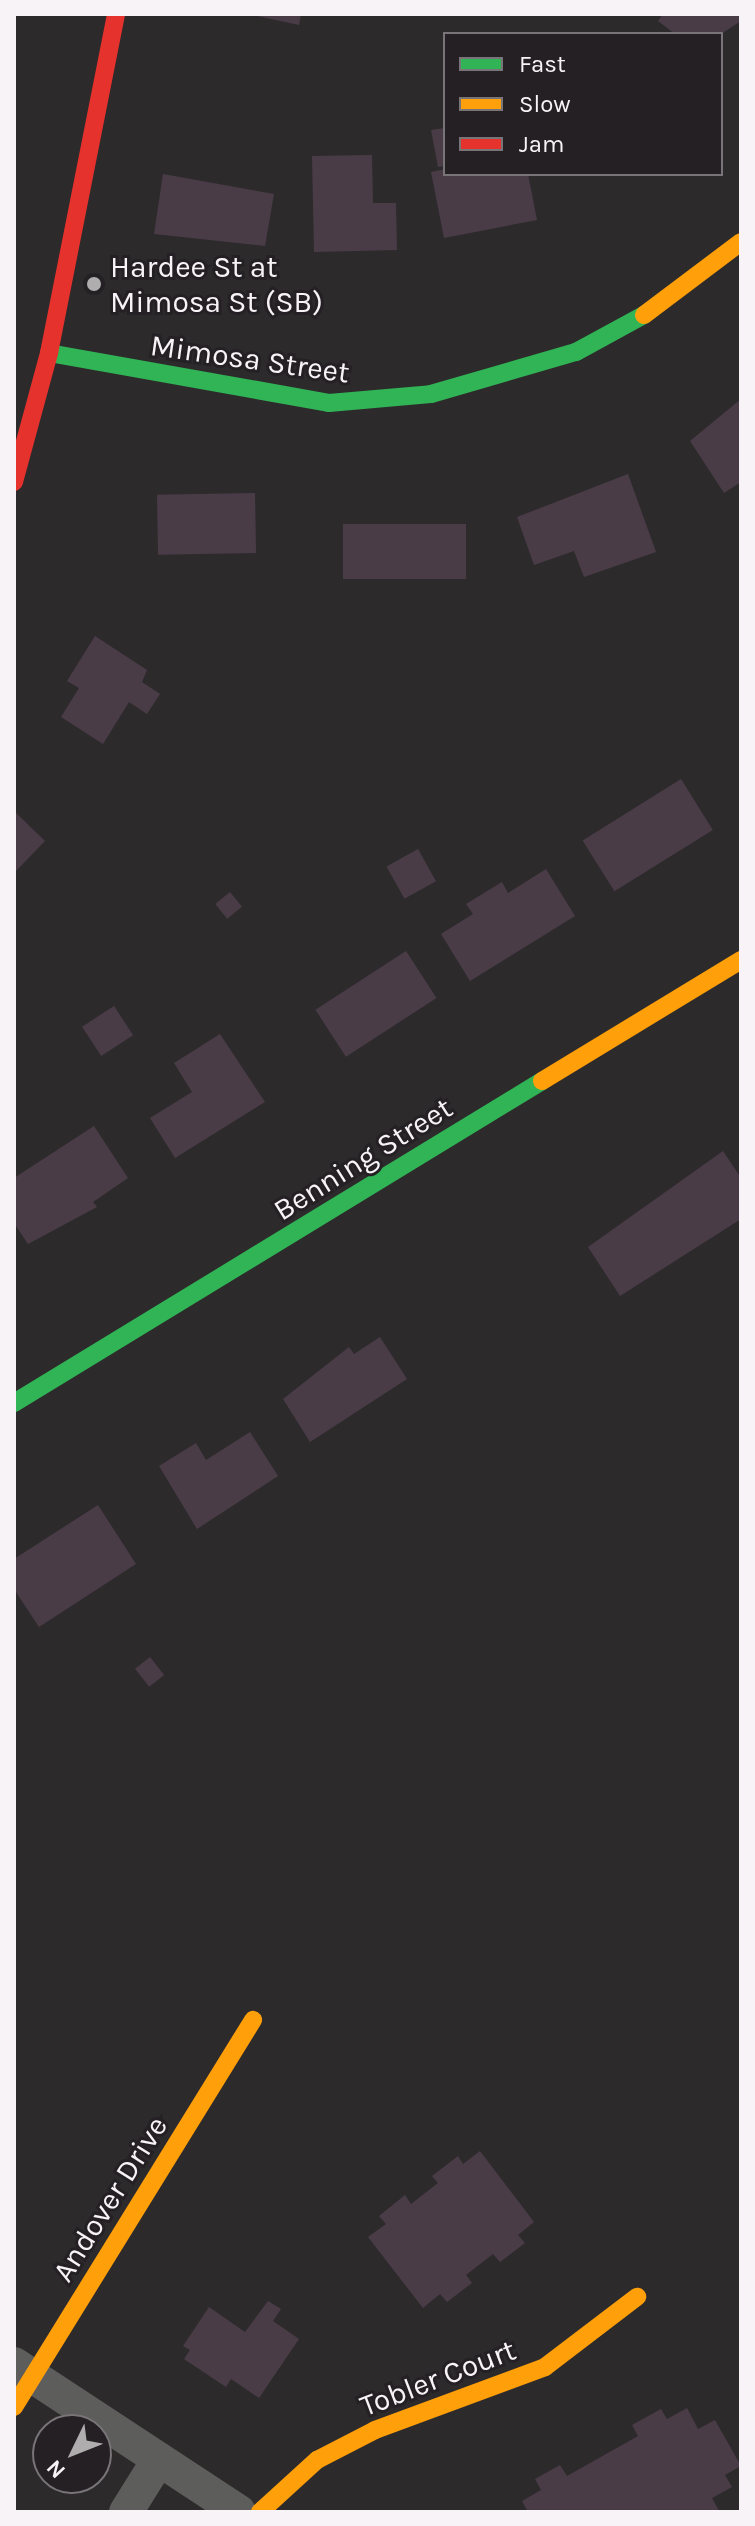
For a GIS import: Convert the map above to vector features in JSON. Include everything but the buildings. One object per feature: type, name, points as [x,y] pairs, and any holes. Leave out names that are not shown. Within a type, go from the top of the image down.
[{"type":"street","points":[[14,482],[49,353],[116,14]]},
{"type":"street","name":"Mimosa Street","points":[[49,353],[329,403],[431,394],[576,352],[673,299],[741,242]]},
{"type":"street","name":"Benning Street","points":[[14,1403],[741,960]]},
{"type":"street","name":"Andover Drive","points":[[14,2407],[24,2370],[253,2020]]},
{"type":"street","name":"Tobler Court","points":[[260,2512],[317,2460],[375,2430],[545,2367],[637,2297]]},
{"type":"street","points":[[24,2370],[239,2512]]},
{"type":"street","points":[[126,2512],[159,2459]]},
{"type":"traffic: fast","points":[[49,353],[329,403],[431,394],[576,352],[644,315]]},
{"type":"traffic: fast","points":[[14,1403],[542,1081]]},
{"type":"traffic: slow","points":[[644,315],[741,242]]},
{"type":"traffic: slow","points":[[542,1081],[741,960]]},
{"type":"traffic: slow","points":[[14,2407],[253,2020]]},
{"type":"traffic: slow","points":[[260,2512],[317,2460],[375,2430],[545,2367],[637,2297]]},
{"type":"traffic: jam","points":[[14,482],[49,353],[116,14]]},
{"type":"place","name":"Hardee St at Mimosa St (SB)","points":[[94,284]]}]
